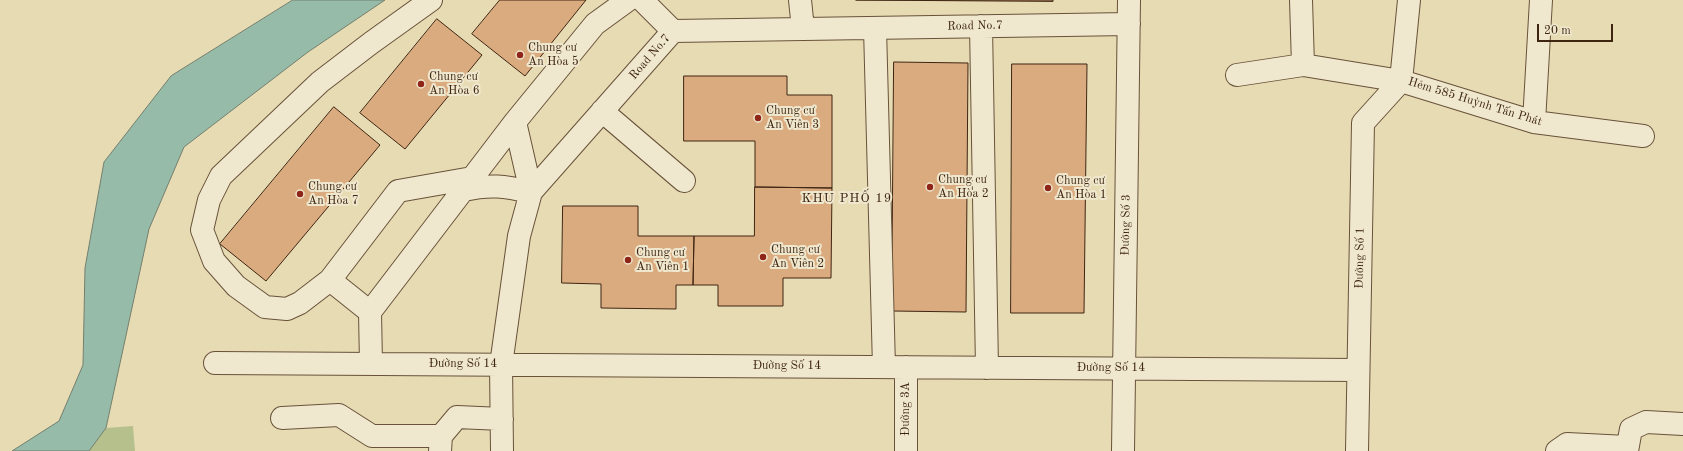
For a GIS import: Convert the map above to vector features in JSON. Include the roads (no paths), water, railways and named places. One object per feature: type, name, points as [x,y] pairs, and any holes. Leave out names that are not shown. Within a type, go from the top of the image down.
[{"type":"street","points":[[431,0],[320,82],[221,176],[210,200],[202,230],[214,261],[236,286],[265,307],[287,309],[300,303],[330,280],[398,191],[468,184],[502,186],[531,192],[514,122]]},
{"type":"street","points":[[371,364],[370,312],[514,122],[595,24],[628,0]]},
{"type":"street","points":[[642,0],[673,31]]},
{"type":"street","points":[[800,0],[803,29]]},
{"type":"street","name":"Đường Số 3","points":[[1124,451],[1129,0]]},
{"type":"street","points":[[1301,0],[1303,65]]},
{"type":"street","points":[[1402,81],[1409,0]]},
{"type":"street","points":[[1534,122],[1542,0]]},
{"type":"street","name":"Road No.7","points":[[502,451],[501,365],[519,236],[531,192],[673,31],[1129,24]]},
{"type":"street","points":[[981,26],[987,368]]},
{"type":"street","points":[[874,28],[884,367]]},
{"type":"street","name":"Hẻm 585 Huỳnh Tấn Phát","points":[[1237,75],[1303,65],[1402,81],[1534,122],[1643,136]]},
{"type":"street","name":"Đường Số 1","points":[[1357,451],[1363,123],[1402,81]]},
{"type":"street","points":[[602,112],[684,181]]},
{"type":"street","points":[[330,280],[370,312]]},
{"type":"street","name":"Đường Số 14","points":[[215,363],[1358,370]]},
{"type":"street","name":"Đường 3A","points":[[906,367],[906,451]]},
{"type":"street","points":[[282,418],[339,415],[372,436],[441,443],[458,417],[502,419]]},
{"type":"street","points":[[1557,451],[1567,444],[1627,449],[1631,430],[1646,422],[1683,424]]},
{"type":"place","name":"Chung cư An Hòa 5","points":[[520,55]]},
{"type":"place","name":"Chung cư An Hòa 6","points":[[421,84]]},
{"type":"place","name":"Chung cư An Viên 3","points":[[758,118]]},
{"type":"place","name":"Chung cư An Hòa 2","points":[[930,187]]},
{"type":"place","name":"Chung cư An Hòa 1","points":[[1048,188]]},
{"type":"place","name":"Chung cư An Hòa 7","points":[[300,194]]},
{"type":"place","name":"Chung cư An Viên 2","points":[[763,257]]},
{"type":"place","name":"Chung cư An Viên 1","points":[[628,260]]},
{"type":"district","name":"KHU PHỐ 19","points":[[847,199]]}]
